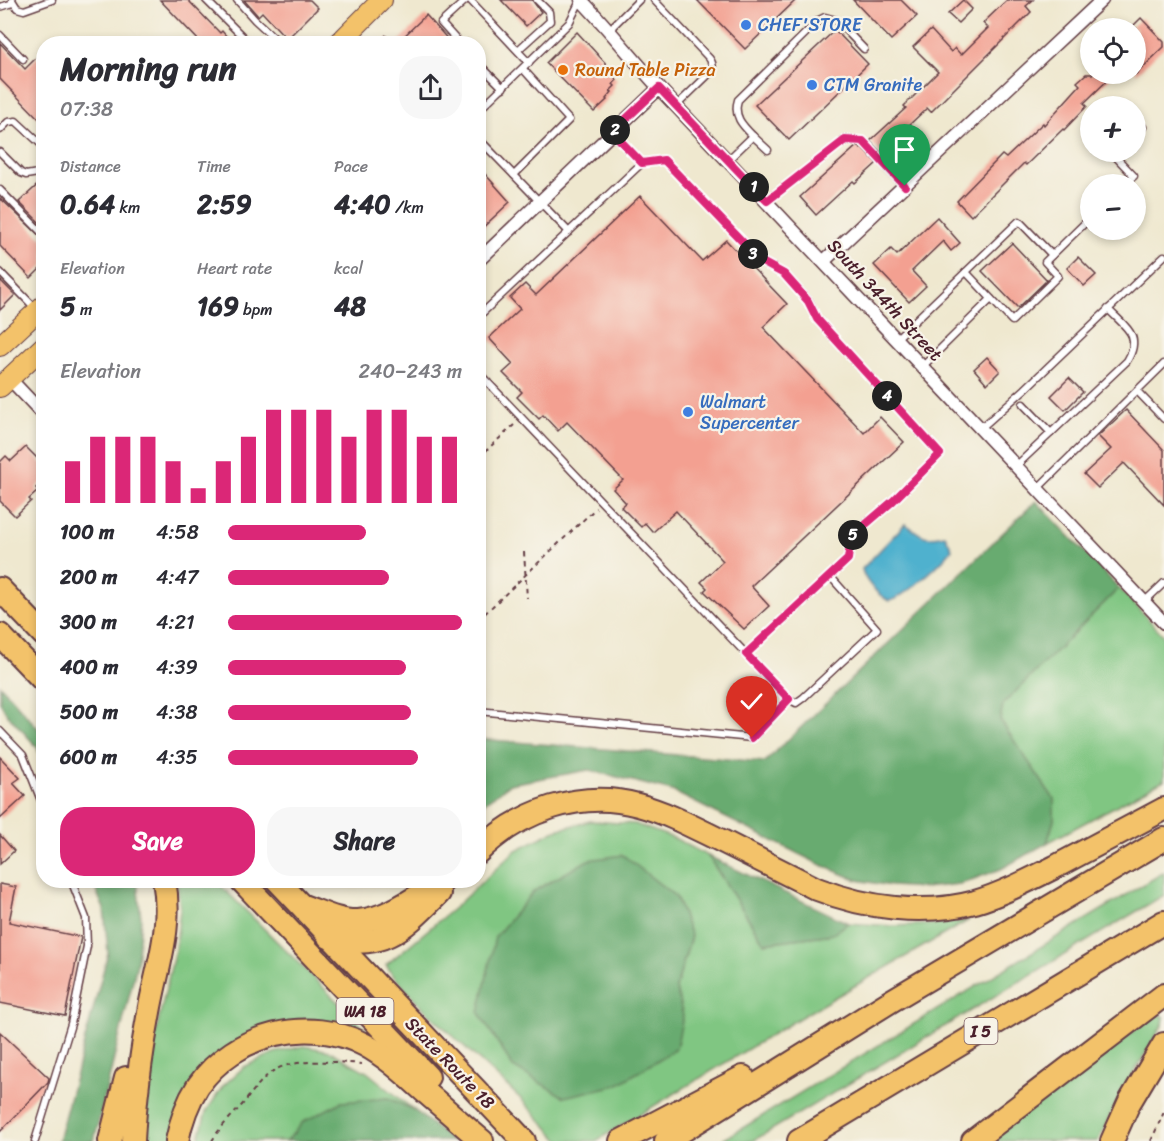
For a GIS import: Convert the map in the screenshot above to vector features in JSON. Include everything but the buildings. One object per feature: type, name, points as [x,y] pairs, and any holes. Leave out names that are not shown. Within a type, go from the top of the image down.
[{"type":"highway","points":[[0,589],[36,627]]},
{"type":"highway","points":[[0,635],[36,675]]},
{"type":"highway","points":[[486,845],[495,837],[538,812],[567,802],[609,800],[638,805],[671,816],[837,897],[908,909],[975,902],[1034,877],[1164,808]]},
{"type":"highway","points":[[666,1141],[689,1131],[891,1001],[1164,840]]},
{"type":"highway","points":[[133,1141],[135,1098],[149,1011],[167,927],[165,888]]},
{"type":"highway","name":"State Route 18","points":[[249,888],[489,1141]]},
{"type":"highway","name":"State Route 18","points":[[284,888],[524,1141]]},
{"type":"highway","points":[[299,905],[358,921],[398,908],[431,888]]},
{"type":"highway","points":[[329,938],[363,943],[389,936],[419,913],[443,888]]},
{"type":"highway","name":"I 5","points":[[799,1141],[1164,922]]},
{"type":"highway","points":[[975,1139],[1164,995]]},
{"type":"highway","points":[[621,1141],[891,1001]]},
{"type":"highway","points":[[110,1141],[124,1083],[149,1011]]},
{"type":"highway","points":[[177,1141],[187,1105],[211,1070],[232,1052],[253,1040],[280,1032],[301,1030],[348,1037],[365,1045],[398,1068],[482,1141]]},
{"type":"highway","points":[[1112,1141],[1129,1102],[1164,1044]]},
{"type":"main road","points":[[345,36],[374,5]]},
{"type":"main road","points":[[0,346],[36,312]]},
{"type":"main road","points":[[4,383],[36,353]]},
{"type":"street","name":"South 344th Street","points":[[581,0],[610,29],[659,88],[1164,623]]},
{"type":"street","points":[[824,261],[1102,0]]},
{"type":"street","points":[[486,253],[659,88]]},
{"type":"street","points":[[4,383],[36,409]]},
{"type":"lane","points":[[0,8],[12,2],[16,8],[24,10],[52,0]]},
{"type":"lane","points":[[206,0],[242,36]]},
{"type":"lane","points":[[237,0],[273,36]]},
{"type":"lane","points":[[453,36],[441,23],[468,0],[529,63]]},
{"type":"lane","points":[[518,50],[550,21],[549,12],[537,0]]},
{"type":"lane","points":[[486,104],[569,23],[581,0]]},
{"type":"lane","points":[[610,29],[639,0]]},
{"type":"lane","points":[[654,0],[710,58],[713,64],[713,70],[676,106]]},
{"type":"lane","points":[[768,150],[737,117],[735,108],[738,100],[819,20],[825,17],[837,20],[864,49]]},
{"type":"lane","points":[[0,35],[23,59]]},
{"type":"lane","points":[[514,175],[569,120],[523,69]]},
{"type":"lane","points":[[486,71],[503,88]]},
{"type":"lane","points":[[0,130],[8,122],[16,121],[36,140]]},
{"type":"lane","points":[[612,132],[642,163]]},
{"type":"lane","points":[[728,160],[753,136]]},
{"type":"lane","points":[[767,201],[845,140],[863,141],[905,186]]},
{"type":"lane","points":[[486,146],[569,232]]},
{"type":"lane","points":[[0,152],[21,173],[26,175],[36,173]]},
{"type":"lane","points":[[486,310],[642,163],[664,160],[762,262],[784,274],[808,301],[817,319],[940,454],[893,501],[851,537],[848,559],[746,654]]},
{"type":"lane","points":[[1121,162],[1132,174]]},
{"type":"lane","points":[[0,190],[36,227]]},
{"type":"lane","points":[[897,338],[1019,221],[1052,255]]},
{"type":"lane","points":[[966,272],[1012,321],[1058,276],[1045,262],[1080,228]]},
{"type":"lane","points":[[980,429],[1164,256]]},
{"type":"lane","points":[[0,272],[36,304]]},
{"type":"lane","points":[[923,366],[991,299]]},
{"type":"lane","points":[[1016,466],[1127,361],[1134,350],[1135,341],[1131,333],[1108,309]]},
{"type":"lane","points":[[1036,489],[1164,364]]},
{"type":"lane","points":[[486,381],[789,699],[796,703],[877,629],[830,576]]},
{"type":"lane","points":[[1137,391],[1164,419]]},
{"type":"lane","points":[[1023,404],[1051,433]]},
{"type":"lane","points":[[1144,602],[1164,583]]},
{"type":"lane","points":[[486,711],[752,738],[789,699]]},
{"type":"lane","points":[[0,731],[23,755],[36,788]]},
{"type":"lane","points":[[35,1141],[71,1024],[87,946],[86,918],[75,888]]},
{"type":"path","points":[[486,451],[521,418]]},
{"type":"path","points":[[486,613],[602,503]]},
{"type":"path","points":[[524,552],[527,598]]},
{"type":"path","points":[[212,1141],[272,1072],[284,1067],[309,1063],[336,1062],[367,1065]]},
{"type":"path","points":[[1150,1141],[1164,1112]]},
{"type":"green space","points":[[1036,501],[1119,588],[1003,704],[1000,720],[1054,799],[1054,820],[1047,843],[1001,869],[960,884],[924,888],[891,886],[857,880],[817,863],[672,791],[589,770],[510,784],[486,802],[486,740],[765,762]]},
{"type":"green space","points":[[1119,588],[1164,636],[1164,780],[1047,843],[1054,820],[1000,720],[1003,704]]},
{"type":"green space","points":[[0,685],[36,726],[36,746],[6,713],[0,702]]},
{"type":"green space","points":[[590,821],[635,824],[676,839],[708,856],[764,943],[833,934],[848,923],[894,926],[969,920],[806,1014],[596,1141],[560,1141],[520,1098],[425,1010],[386,965],[475,888],[486,888],[486,878],[516,850],[556,830]],"holes":[[[622,855],[676,897],[691,936],[676,988]]]},
{"type":"green space","points":[[623,855],[676,897],[691,936],[676,988],[683,1016],[676,1049],[617,1085],[564,1097],[513,1067],[479,1013],[495,937],[534,891],[588,860]]},
{"type":"green space","points":[[708,856],[848,923],[833,934],[764,943]]},
{"type":"green space","points":[[1164,872],[1164,895],[753,1141],[721,1141]]},
{"type":"green space","points":[[95,888],[138,888],[141,918],[137,964],[94,1141],[58,1141],[108,953],[104,909]]},
{"type":"green space","points":[[178,888],[223,888],[365,1029],[363,1032],[249,1034],[170,1141],[141,1141],[142,1114],[156,1032],[176,945],[180,909]]},
{"type":"green space","points":[[1156,1014],[1164,1016],[1163,1024],[1118,1099],[1098,1141],[989,1141]]},
{"type":"green space","points":[[304,1046],[330,1051],[367,1072],[414,1110],[388,1098],[303,1122],[287,1141],[198,1141],[206,1112],[223,1086],[244,1067],[274,1053]]},
{"type":"green space","points":[[388,1098],[414,1110],[452,1141],[287,1141],[303,1122],[341,1102]]},
{"type":"water","points":[[905,524],[926,537],[945,535],[952,549],[923,579],[889,601],[872,587],[862,569]]},
{"type":"place","name":"CHEF'STORE","points":[[746,25]]},
{"type":"place","name":"Round Table Pizza","points":[[563,70]]},
{"type":"place","name":"CTM Granite","points":[[812,85]]},
{"type":"place","name":"Walmart Supercenter","points":[[688,412]]},
{"type":"route","points":[[752,738],[789,699],[746,654],[848,559],[851,537],[893,501],[940,454],[817,319],[808,301],[784,274],[762,262],[664,160],[642,163],[612,132],[659,88],[767,201],[845,140],[863,141],[905,186]]}]
